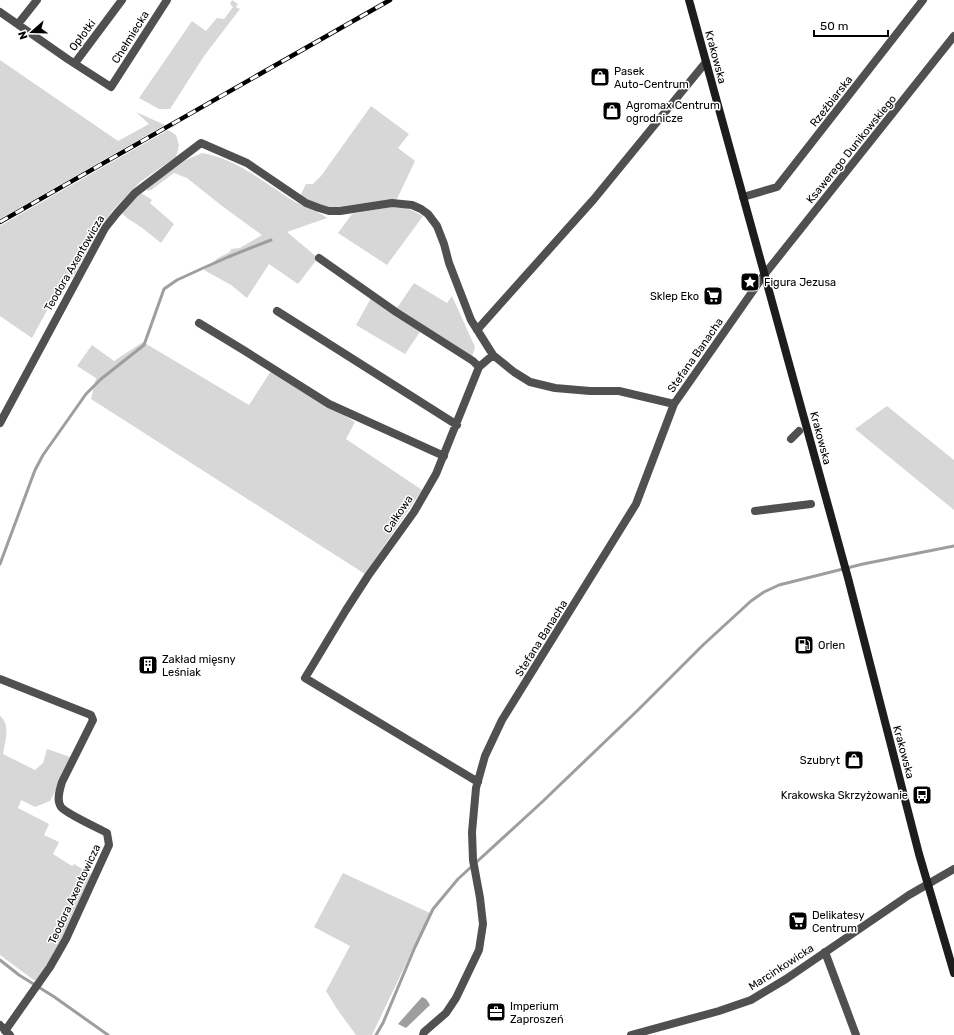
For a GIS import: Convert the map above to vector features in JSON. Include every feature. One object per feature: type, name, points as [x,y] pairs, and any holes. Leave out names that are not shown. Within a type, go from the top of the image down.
[{"type":"main road","name":"Krakowska","points":[[689,0],[848,578],[928,884],[954,973]]},
{"type":"street","points":[[18,24],[37,0]]},
{"type":"street","name":"Opłotki","points":[[74,63],[122,0]]},
{"type":"street","name":"Chełmiecka","points":[[74,63],[112,87],[167,0]]},
{"type":"street","name":"Rzeźbiarska","points":[[743,197],[777,187],[923,0]]},
{"type":"street","points":[[0,12],[74,63]]},
{"type":"street","name":"Ksawerego Dunikowskiego","points":[[764,275],[954,36]]},
{"type":"street","points":[[674,404],[619,391],[590,391],[555,388],[530,382],[493,356],[477,330],[594,199],[706,62]]},
{"type":"street","name":"Teodora Axentowicza","points":[[0,423],[105,228],[117,212],[135,193],[201,143],[247,163],[306,203],[329,211],[340,211],[392,203],[412,205],[421,208],[428,214],[437,226],[471,320],[477,330]]},
{"type":"street","points":[[319,258],[396,312],[473,361],[479,367],[493,356]]},
{"type":"street","name":"Stefana Banacha","points":[[423,1035],[424,1032],[446,1013],[456,998],[479,950],[483,924],[474,864],[472,832],[476,788],[485,756],[502,720],[636,504],[674,404],[764,275]]},
{"type":"street","points":[[277,311],[457,425]]},
{"type":"street","points":[[199,323],[245,350],[329,404],[444,456]]},
{"type":"street","name":"Całkowa","points":[[478,782],[305,678],[346,610],[368,576],[414,512],[436,474],[457,425],[479,367]]},
{"type":"street","points":[[792,439],[799,430]]},
{"type":"street","points":[[755,511],[811,504]]},
{"type":"street","name":"Teodora Axentowicza","points":[[0,679],[91,715],[93,720],[62,782],[59,791],[59,802],[60,806],[67,812],[107,833],[109,845],[66,939],[50,968],[5,1030]]},
{"type":"street","name":"Marcinkowicka","points":[[631,1035],[719,1011],[751,1000],[909,895],[954,869]]},
{"type":"street","points":[[825,952],[856,1035]]},
{"type":"shaded area","points":[[232,0],[238,4],[236,7],[240,9],[204,56],[170,109],[159,109],[139,98],[192,21],[206,31],[217,18],[224,19],[233,7],[230,4]]},
{"type":"shaded area","points":[[0,60],[118,141],[149,124],[136,112],[165,125],[0,219]]},
{"type":"shaded area","points":[[371,106],[409,134],[398,148],[415,161],[397,199],[348,206],[328,207],[300,196],[306,184],[313,184],[321,176]]},
{"type":"shaded area","points":[[168,130],[176,135],[179,145],[176,157],[140,182],[113,210],[95,237],[75,274],[68,282],[55,305],[51,303],[32,338],[0,316],[0,226]]},
{"type":"shaded area","points":[[202,153],[215,156],[240,167],[297,203],[316,211],[327,218],[287,232],[318,258],[298,284],[269,264],[247,298],[231,285],[204,270],[218,258],[230,252],[231,249],[240,248],[262,235],[187,178],[174,173],[151,190],[147,191],[147,189],[186,160]]},
{"type":"shaded area","points":[[141,193],[152,200],[150,203],[174,224],[161,243],[122,213],[126,207]]},
{"type":"shaded area","points":[[390,207],[407,208],[423,216],[387,265],[338,233],[352,214]]},
{"type":"shaded area","points":[[414,283],[447,303],[452,296],[475,347],[472,357],[397,308]]},
{"type":"shaded area","points":[[371,298],[420,332],[405,354],[356,325]]},
{"type":"shaded area","points":[[143,342],[249,405],[271,371],[355,422],[346,439],[422,490],[365,574],[91,399],[96,378],[77,366],[92,345],[114,361]]},
{"type":"shaded area","points":[[887,406],[954,460],[954,510],[855,429]]},
{"type":"shaded area","points":[[0,716],[6,729],[3,754],[35,770],[43,763],[47,749],[73,758],[50,801],[35,807],[21,800],[18,808],[49,824],[44,835],[59,842],[53,854],[72,866],[74,864],[91,874],[67,930],[44,969],[35,981],[0,955]]},
{"type":"shaded area","points":[[343,873],[430,913],[372,1035],[356,1035],[326,991],[350,946],[314,927]]},
{"type":"shaded area","points":[[422,997],[426,999],[430,1005],[406,1028],[398,1024]]},
{"type":"waterway","points":[[0,564],[35,470],[43,455],[86,394],[101,379],[144,345],[164,289],[177,280],[201,269],[271,240]]},
{"type":"waterway","points":[[376,1035],[383,1023],[415,947],[433,909],[458,879],[541,803],[703,645],[751,601],[764,592],[779,585],[863,564],[954,546]]},
{"type":"waterway","points":[[0,960],[19,975],[53,996],[108,1035]]},
{"type":"railway","points":[[0,222],[390,0]]},
{"type":"place","name":"Pasek Auto-Centrum","points":[[600,77]]},
{"type":"place","name":"Agromax Centrum ogrodnicze","points":[[612,111]]},
{"type":"place","name":"Figura Jezusa","points":[[750,282]]},
{"type":"place","name":"Sklep Eko","points":[[713,296]]},
{"type":"place","name":"Orlen","points":[[804,645]]},
{"type":"place","name":"Zakład mięsny Leśniak","points":[[148,665]]},
{"type":"place","name":"Szubryt","points":[[854,760]]},
{"type":"place","name":"Krakowska Skrzyżowanie","points":[[922,795]]},
{"type":"place","name":"Delikatesy Centrum","points":[[798,921]]},
{"type":"place","name":"Imperium Zaproszeń","points":[[496,1012]]}]
